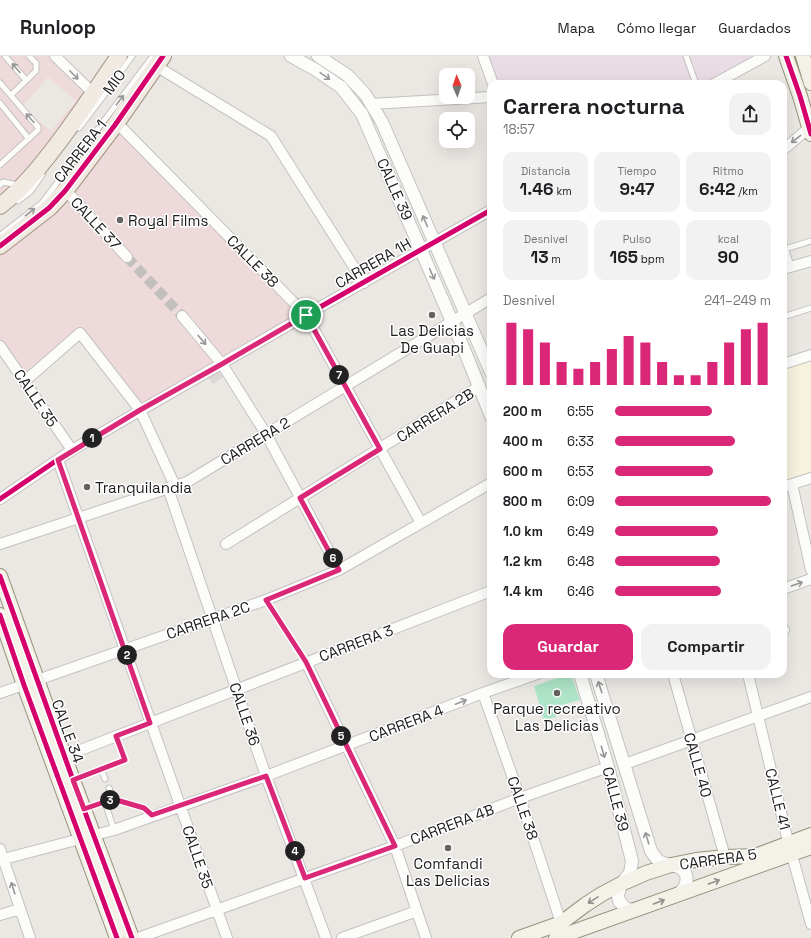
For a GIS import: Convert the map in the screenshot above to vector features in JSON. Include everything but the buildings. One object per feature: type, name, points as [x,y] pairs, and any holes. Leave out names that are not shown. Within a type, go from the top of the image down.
[{"type":"main road","name":"CARRERA 1","points":[[6,206],[42,165],[120,56]]},
{"type":"main road","points":[[786,56],[810,130]]},
{"type":"main road","points":[[803,56],[811,83]]},
{"type":"main road","name":"CARRERA 1","points":[[0,246],[49,208],[65,191],[115,125],[157,59]]},
{"type":"main road","name":"CALLE 34","points":[[0,576],[30,682],[88,837],[132,938]]},
{"type":"main road","name":"CALLE 34","points":[[0,615],[64,756],[76,778],[87,808],[88,837],[117,938]]},
{"type":"main road","name":"CARRERA 5","points":[[556,938],[677,895],[790,848],[811,834]]},
{"type":"main road","name":"CARRERA 5","points":[[519,938],[562,923],[585,905],[621,884],[646,873],[696,860],[756,856],[790,848],[811,847]]},
{"type":"street","points":[[55,56],[94,94]]},
{"type":"street","name":"CALLE 39","points":[[318,56],[347,75],[365,94],[382,122],[487,363]]},
{"type":"street","points":[[483,56],[492,80]]},
{"type":"street","points":[[721,80],[765,56]]},
{"type":"street","name":"CALLE 39","points":[[296,57],[341,87],[362,114],[487,405]]},
{"type":"street","points":[[157,59],[271,136],[364,283]]},
{"type":"street","points":[[371,104],[487,96]]},
{"type":"street","name":"CALLE 38","points":[[115,125],[123,129],[306,315],[421,523]]},
{"type":"street","points":[[787,147],[810,130]]},
{"type":"street","name":"CALLE 37","points":[[65,191],[70,194],[127,257]]},
{"type":"street","name":"CARRERA 1H","points":[[0,499],[72,450],[487,212]]},
{"type":"street","points":[[787,268],[811,261]]},
{"type":"street","name":"CARRERA 2","points":[[0,544],[187,482],[487,300]]},
{"type":"street","points":[[182,316],[222,364],[266,434],[339,570]]},
{"type":"street","name":"CALLE 36","points":[[25,381],[80,333],[140,410],[171,487],[266,776],[326,938]]},
{"type":"street","name":"CALLE 35","points":[[0,346],[72,450]]},
{"type":"street","points":[[787,363],[811,355]]},
{"type":"street","name":"CARRERA 2B","points":[[226,544],[480,386]]},
{"type":"street","name":"CALLE 35","points":[[58,460],[227,938]]},
{"type":"street","points":[[811,478],[788,485],[807,529],[811,570]]},
{"type":"street","name":"CARRERA 2C","points":[[0,693],[266,600],[339,570],[487,485]]},
{"type":"street","points":[[787,587],[811,579]]},
{"type":"street","name":"CARRERA 3","points":[[64,756],[487,593]]},
{"type":"street","points":[[306,662],[395,846],[426,938]]},
{"type":"street","name":"CARRERA 4","points":[[1,856],[114,830],[152,815],[266,776],[526,678]]},
{"type":"street","name":"CALLE 39","points":[[581,678],[608,767],[632,861],[630,873],[621,884],[618,895],[619,901],[626,909],[637,910]]},
{"type":"street","name":"CALLE 39","points":[[597,678],[651,851],[660,862],[678,867],[684,871],[687,877],[687,885],[683,891],[677,895]]},
{"type":"street","name":"CALLE 40","points":[[674,678],[725,857]]},
{"type":"street","name":"CALLE 41","points":[[749,678],[790,848],[811,924]]},
{"type":"street","name":"CALLE 38","points":[[483,693],[562,923]]},
{"type":"street","points":[[625,764],[811,697]]},
{"type":"street","name":"CARRERA 4B","points":[[138,938],[395,846],[520,798],[608,767]]},
{"type":"street","points":[[1,856],[30,938]]},
{"type":"street","points":[[0,915],[20,909]]},
{"type":"street","points":[[342,938],[417,911]]},
{"type":"lane","points":[[5,56],[26,80]]},
{"type":"lane","points":[[11,96],[36,71],[36,63],[29,56]]},
{"type":"lane","name":"MIO","points":[[76,132],[132,56]]},
{"type":"lane","points":[[686,56],[695,80]]},
{"type":"lane","name":"MIO","points":[[0,236],[42,203],[157,59]]},
{"type":"lane","points":[[0,83],[38,127],[37,132],[0,165]]},
{"type":"lane","points":[[0,103],[29,139]]},
{"type":"lane","points":[[6,206],[30,192],[48,168]]},
{"type":"lane","points":[[0,185],[3,182],[23,186]]},
{"type":"lane","points":[[787,248],[811,241]]},
{"type":"lane","points":[[787,316],[811,308]]},
{"type":"lane","points":[[266,600],[306,662]]},
{"type":"lane","points":[[76,778],[125,760],[116,736]]},
{"type":"lane","points":[[101,769],[105,779]]},
{"type":"lane","points":[[108,788],[113,799]]},
{"type":"lane","points":[[87,808],[113,799],[144,808],[152,815]]},
{"type":"lane","points":[[105,802],[114,830]]},
{"type":"shaded area","points":[[0,56],[55,56],[94,94],[0,206]],"holes":[[[48,77],[76,101],[51,131],[22,107]]]},
{"type":"shaded area","points":[[483,56],[765,56],[721,80],[492,80]]},
{"type":"shaded area","points":[[123,129],[306,315],[140,410],[80,333],[25,381],[0,346],[0,253],[69,194]]},
{"type":"shaded area","points":[[811,359],[811,475],[787,483],[787,367]]},
{"type":"shaded area","points":[[218,372],[222,375],[222,378],[213,384],[208,377]]},
{"type":"green space","name":"Parque recreativo Las Delicias","points":[[557,678],[572,678],[580,700],[554,707],[556,717],[544,720],[534,686]]},
{"type":"tunnel","points":[[127,257],[182,316]]},
{"type":"cycle path","points":[[0,246],[49,208],[65,191],[115,125],[163,56]]},
{"type":"cycle path","points":[[786,56],[811,134]]},
{"type":"cycle path","points":[[0,499],[72,450],[487,212]]},
{"type":"cycle path","points":[[0,576],[73,780],[132,938]]},
{"type":"cycle path","points":[[0,615],[24,685],[117,938]]},
{"type":"place","name":"Royal Films","points":[[120,220]]},
{"type":"place","name":"Las Delicias De Guapi","points":[[432,315]]},
{"type":"place","name":"Tranquilandia","points":[[87,487]]},
{"type":"place","name":"Parque recreativo Las Delicias","points":[[557,693]]},
{"type":"place","name":"Comfandi Las Delicias","points":[[448,848]]},
{"type":"route","points":[[306,315],[380,449],[300,498],[339,570],[266,600],[306,662],[395,846],[305,878],[266,776],[152,815],[144,808],[113,799],[84,809],[73,780],[125,760],[116,736],[150,723],[58,460],[72,450],[140,410],[306,315]]}]
